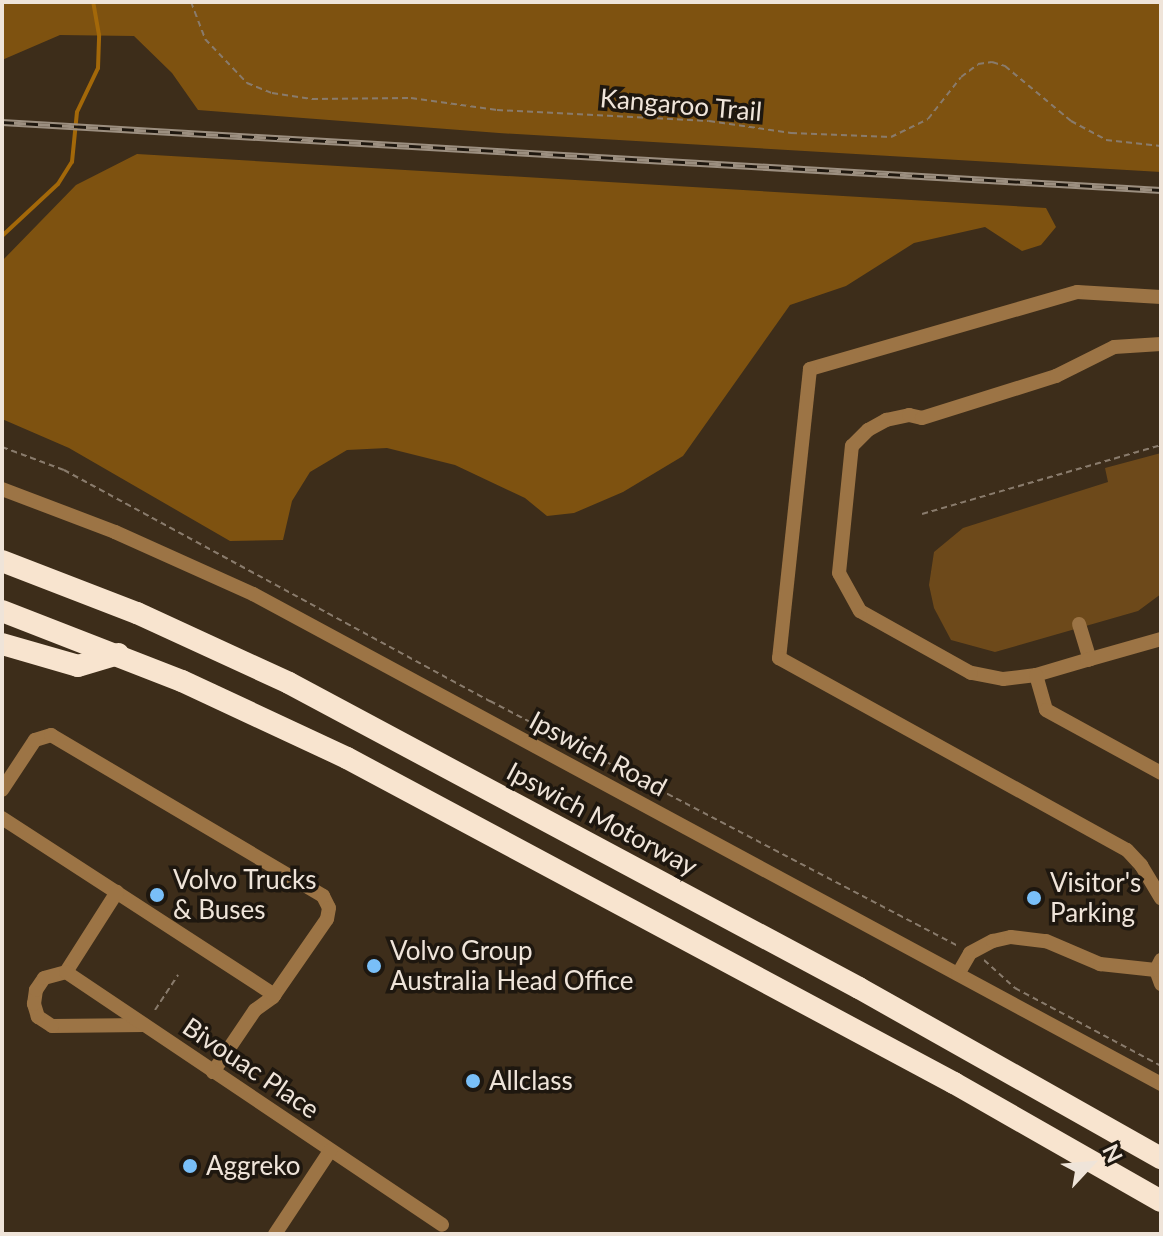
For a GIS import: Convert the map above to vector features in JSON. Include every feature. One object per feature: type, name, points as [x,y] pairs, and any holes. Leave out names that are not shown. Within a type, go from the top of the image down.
[{"type":"highway","name":"Ipswich Motorway","points":[[2,561],[137,613],[289,683],[859,988],[1161,1158]]},
{"type":"highway","points":[[2,611],[118,654],[279,724],[968,1091],[1161,1201]]},
{"type":"highway","points":[[2,644],[78,666],[118,654]]},
{"type":"street","points":[[1161,297],[1077,292],[810,369],[779,658],[1127,850],[1141,865],[1161,898]]},
{"type":"street","points":[[1161,344],[1114,347],[1056,376],[922,418],[909,415],[886,420],[868,430],[852,446],[839,573],[860,611],[971,673],[1003,679],[1036,675],[1161,639]]},
{"type":"street","name":"Ipswich Road","points":[[2,489],[115,532],[253,594],[1161,1084]]},
{"type":"street","points":[[1079,624],[1090,659],[1087,660]]},
{"type":"street","points":[[1036,675],[1046,710],[1153,772],[1161,773]]},
{"type":"street","points":[[2,790],[36,739],[52,735],[320,893],[327,902],[329,914],[275,995],[255,1010],[213,1072]]},
{"type":"street","points":[[2,818],[275,995]]},
{"type":"street","points":[[66,972],[117,892]]},
{"type":"street","points":[[958,974],[970,953],[993,941],[1011,937],[1046,941],[1100,964],[1159,971]]},
{"type":"street","name":"Bivouac Place","points":[[144,1025],[61,1027],[38,1017],[34,1004],[36,990],[44,978],[66,972],[442,1225]]},
{"type":"street","points":[[275,1234],[330,1151]]},
{"type":"path","name":"Kangaroo Trail","points":[[191,2],[205,39],[223,62],[247,83],[272,93],[312,99],[411,98],[497,110],[709,121],[791,133],[891,137],[928,119],[961,77],[978,64],[992,62],[1005,66],[1071,121],[1106,140],[1161,146]]},
{"type":"path","points":[[922,514],[1161,445]]},
{"type":"path","points":[[2,447],[64,470],[490,701],[953,943]]},
{"type":"path","points":[[990,964],[1015,988],[1161,1066]]},
{"type":"path","points":[[155,1010],[178,975]]},
{"type":"shaded area","points":[[2,2],[1161,2],[1161,172],[499,133],[198,110],[172,73],[134,36],[60,35],[2,60]]},
{"type":"shaded area","points":[[137,154],[1046,208],[1056,227],[1041,245],[1022,251],[985,227],[914,243],[846,286],[790,305],[683,456],[623,492],[574,513],[547,516],[525,498],[455,465],[387,448],[347,450],[310,472],[292,501],[283,540],[230,541],[69,448],[2,419],[2,261],[76,185]]},
{"type":"shaded area","points":[[1161,453],[1161,594],[1138,611],[995,652],[951,640],[934,608],[929,585],[934,552],[963,528],[1108,482],[1105,468]]},
{"type":"waterway","points":[[2,236],[58,184],[72,162],[77,112],[98,68],[99,35],[93,2]]},
{"type":"railway","points":[[2,122],[1161,190]]},
{"type":"place","name":"Volvo Trucks & Buses","points":[[157,895]]},
{"type":"place","name":"Visitor's Parking","points":[[1034,898]]},
{"type":"place","name":"Volvo Group Australia Head Office","points":[[374,966]]},
{"type":"place","name":"Allclass","points":[[473,1081]]},
{"type":"place","name":"Aggreko","points":[[190,1166]]}]
